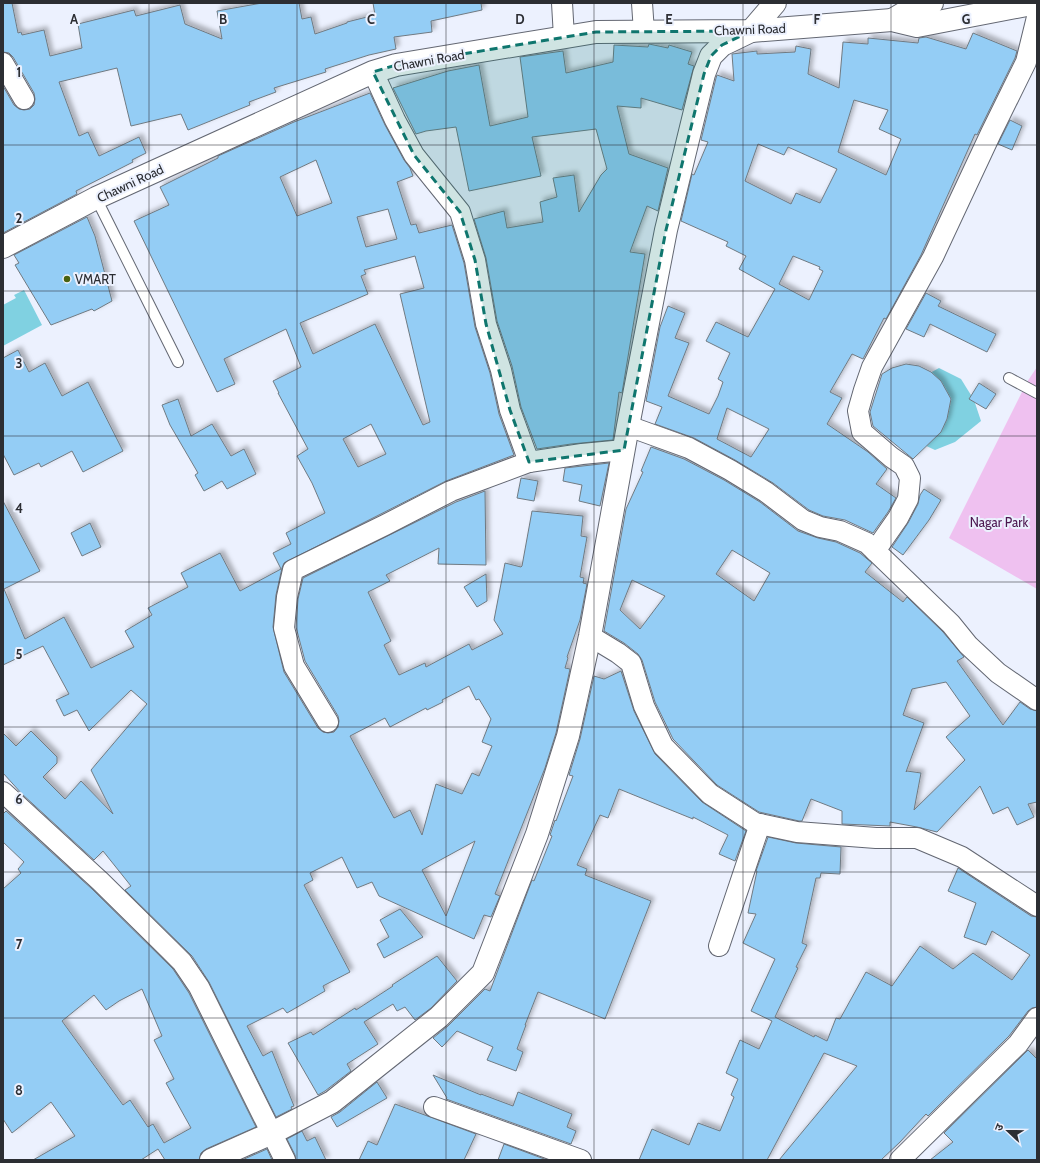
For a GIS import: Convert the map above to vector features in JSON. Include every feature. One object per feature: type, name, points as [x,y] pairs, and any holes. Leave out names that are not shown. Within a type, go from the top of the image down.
[{"type":"street","points":[[562,3],[564,37]]},
{"type":"street","points":[[642,3],[644,32]]},
{"type":"street","points":[[211,1160],[332,1102],[439,1017],[483,973],[537,834],[568,736],[590,636],[628,426],[666,230],[704,74],[711,56],[722,45],[751,31],[775,3]]},
{"type":"street","name":"Chawni Road","points":[[892,20],[916,6],[932,3]]},
{"type":"street","name":"Chawni Road","points":[[3,247],[96,198],[373,72],[396,65],[596,32],[751,31],[892,20],[917,26],[1037,3]]},
{"type":"street","points":[[875,551],[898,518],[908,499],[910,478],[904,466],[862,432],[858,411],[864,390],[872,367],[933,257],[1026,62],[1037,17]]},
{"type":"street","points":[[3,63],[24,99]]},
{"type":"street","points":[[373,72],[395,120],[414,155],[460,212],[475,260],[486,324],[501,370],[510,410],[529,462]]},
{"type":"street","points":[[628,426],[689,448],[730,470],[766,492],[803,520],[820,527],[840,531],[867,543],[951,624],[968,645],[998,673],[1037,700]]},
{"type":"street","points":[[328,722],[294,666],[284,628],[287,597],[293,570],[451,491],[529,462],[582,454],[624,450]]},
{"type":"street","points":[[590,636],[618,653],[631,664],[644,706],[663,746],[710,794],[755,823],[796,832],[876,838],[917,838],[962,857],[1037,906]]},
{"type":"street","points":[[5,798],[100,881],[182,962],[199,987],[285,1160]]},
{"type":"street","points":[[719,946],[760,824]]},
{"type":"street","points":[[900,1160],[1018,1044],[1037,1018]]},
{"type":"street","points":[[434,1107],[581,1160]]},
{"type":"lane","points":[[96,198],[178,362]]},
{"type":"lane","points":[[1009,378],[1037,394]]},
{"type":"highlighted area","points":[[751,31],[722,45],[711,56],[704,74],[666,230],[624,450],[529,462],[510,410],[486,324],[475,260],[460,212],[414,155],[373,72],[396,65],[596,32]]},
{"type":"green space","name":"Nagar Park","points":[[1037,367],[1037,589],[949,538],[1027,382]]},
{"type":"water","points":[[24,290],[42,325],[3,346],[3,305],[16,298],[14,295]]},
{"type":"water","points":[[939,368],[961,379],[974,400],[981,421],[955,442],[935,450],[909,438],[930,373]]},
{"type":"building","points":[[3,3],[12,3],[18,33],[21,32],[22,35],[44,30],[50,56],[82,48],[78,24],[134,10],[136,16],[180,5],[185,24],[222,39],[217,11],[262,3],[299,3],[302,19],[311,17],[315,34],[347,22],[375,15],[373,3],[481,3],[482,10],[431,21],[432,32],[394,37],[396,49],[369,55],[325,69],[326,72],[274,88],[276,92],[249,102],[250,105],[188,130],[181,114],[131,126],[117,68],[59,82],[79,136],[88,132],[99,156],[139,137],[146,153],[132,160],[133,162],[76,191],[77,194],[3,233],[3,86],[14,105],[19,109],[30,109],[34,105],[35,99],[34,93],[13,57],[9,53],[3,52]]},
{"type":"building","points":[[973,33],[1017,51],[1015,58],[977,135],[975,134],[921,255],[886,319],[884,318],[863,359],[852,354],[830,392],[842,398],[827,424],[868,452],[887,469],[876,484],[896,498],[873,533],[845,520],[823,516],[809,510],[773,483],[735,460],[694,438],[655,424],[662,407],[646,401],[660,327],[668,306],[685,313],[675,338],[689,343],[668,396],[709,414],[723,382],[718,379],[730,353],[706,341],[716,322],[748,337],[775,289],[739,269],[746,256],[726,246],[728,242],[681,221],[692,174],[694,175],[708,142],[701,140],[717,75],[734,81],[732,54],[757,51],[757,54],[795,52],[796,46],[811,49],[808,74],[839,88],[843,42],[868,44],[868,38],[918,43],[919,38],[926,37],[966,49]],"holes":[[[854,100],[888,110],[879,129],[901,139],[886,175],[838,152]],[[758,144],[784,155],[788,147],[837,169],[820,203],[796,193],[791,204],[745,181]],[[793,256],[820,267],[819,269],[823,271],[809,300],[779,284]],[[727,408],[769,429],[751,457],[717,439]]]},
{"type":"building","points":[[649,44],[668,48],[669,45],[692,52],[688,64],[694,66],[682,110],[641,98],[641,108],[617,106],[629,154],[668,168],[658,211],[647,206],[630,252],[645,254],[622,393],[619,392],[613,440],[537,449],[521,407],[512,366],[497,321],[486,258],[474,219],[504,211],[507,228],[543,222],[540,202],[557,197],[553,178],[574,175],[579,212],[601,175],[607,169],[596,129],[532,137],[541,176],[469,191],[456,127],[426,131],[416,134],[393,88],[448,71],[479,65],[490,126],[528,117],[520,57],[563,51],[566,73],[613,62],[614,45],[648,47]]},
{"type":"building","points":[[370,93],[385,125],[410,168],[413,176],[397,182],[411,225],[416,224],[419,233],[452,225],[464,263],[475,327],[490,373],[499,414],[514,455],[446,481],[284,563],[276,595],[273,627],[284,672],[318,728],[323,732],[334,732],[338,727],[339,721],[338,716],[305,661],[296,627],[298,599],[303,578],[456,502],[485,491],[486,565],[438,564],[439,548],[386,575],[390,581],[368,592],[391,641],[384,645],[399,675],[425,663],[426,667],[469,644],[472,650],[503,634],[494,620],[505,563],[522,566],[532,511],[583,516],[581,536],[587,537],[580,577],[584,578],[583,583],[587,584],[580,620],[567,657],[565,668],[570,669],[556,733],[545,768],[495,894],[500,896],[491,917],[484,915],[474,939],[379,896],[372,882],[357,888],[342,857],[310,873],[313,880],[304,885],[350,972],[323,986],[325,991],[287,1013],[283,1008],[247,1026],[263,1056],[272,1051],[294,1106],[291,1107],[292,1109],[276,1117],[209,982],[192,956],[125,890],[131,886],[103,851],[94,860],[22,794],[3,773],[3,733],[16,746],[31,731],[57,757],[57,763],[43,777],[65,799],[81,781],[113,814],[91,770],[147,704],[131,690],[89,731],[77,710],[64,716],[56,700],[69,694],[43,646],[3,665],[3,501],[40,571],[4,589],[25,639],[64,617],[91,668],[134,647],[125,631],[152,615],[148,608],[188,587],[181,573],[220,553],[240,591],[281,569],[273,553],[291,544],[286,533],[325,513],[312,483],[297,456],[308,449],[273,381],[301,367],[286,329],[224,359],[235,384],[217,392],[134,221],[169,205],[160,187],[218,158],[218,156],[294,122]],"holes":[[[316,160],[332,203],[297,216],[280,177]],[[388,209],[397,239],[366,247],[357,217]],[[415,256],[424,288],[400,294],[430,422],[423,425],[375,324],[313,354],[300,323],[368,294],[361,276],[366,274],[364,270]],[[371,424],[386,454],[358,467],[343,439]],[[469,686],[476,700],[479,699],[491,719],[482,742],[492,746],[479,776],[472,773],[462,794],[436,784],[422,835],[410,810],[394,818],[350,736],[385,718],[390,727],[426,708],[427,710],[443,702],[442,700]],[[475,841],[446,916],[422,870]]]},
{"type":"building","points":[[1010,120],[1022,126],[1012,150],[998,144]]},
{"type":"building","name":"VMART","points":[[87,217],[95,236],[112,301],[94,311],[92,309],[51,325],[15,265],[19,263],[14,255]]},
{"type":"building","points":[[926,293],[941,301],[938,306],[996,334],[987,352],[930,324],[924,337],[906,329]]},
{"type":"building","points":[[18,350],[29,372],[45,363],[62,396],[88,382],[123,451],[83,472],[72,451],[41,467],[39,463],[14,475],[3,454],[3,358]]},
{"type":"building","points":[[906,364],[919,366],[931,372],[941,381],[951,399],[947,419],[941,432],[913,459],[873,426],[870,412],[882,374],[892,368]]},
{"type":"building","points":[[979,383],[996,394],[986,409],[969,399]]},
{"type":"building","points":[[178,399],[191,436],[212,424],[231,456],[244,449],[256,474],[227,489],[222,481],[204,491],[195,475],[198,473],[170,425],[162,405]]},
{"type":"building","points":[[651,447],[684,459],[724,480],[760,502],[798,531],[836,542],[860,553],[872,563],[865,572],[903,602],[907,597],[943,632],[964,657],[957,661],[1003,725],[1020,702],[1030,709],[1037,711],[1037,802],[1028,804],[1034,817],[1017,825],[1008,807],[993,814],[980,786],[937,832],[890,822],[890,826],[842,824],[842,811],[811,799],[802,821],[799,821],[759,812],[717,785],[673,739],[655,702],[642,660],[638,654],[624,643],[604,631],[626,509],[643,472],[641,471]],"holes":[[[732,550],[770,573],[754,601],[716,574]],[[632,580],[665,596],[640,629],[620,610]],[[946,682],[970,716],[946,737],[965,760],[914,810],[921,773],[906,772],[924,723],[903,715],[912,689]]]},
{"type":"building","points":[[609,463],[600,506],[579,501],[582,485],[563,481],[565,468]]},
{"type":"building","points":[[521,478],[538,481],[534,501],[517,498]]},
{"type":"building","points":[[924,489],[941,500],[929,520],[903,555],[892,547],[908,523]]},
{"type":"building","points":[[90,523],[101,547],[82,556],[71,533]]},
{"type":"building","points":[[486,574],[487,601],[477,607],[464,587]]},
{"type":"building","points":[[621,671],[634,711],[655,754],[702,802],[746,831],[735,861],[719,854],[728,835],[693,817],[693,819],[619,789],[608,818],[600,815],[577,865],[587,869],[585,875],[651,901],[605,1019],[538,992],[517,1049],[523,1052],[516,1071],[487,1060],[493,1047],[457,1031],[442,1047],[433,1038],[448,1026],[485,989],[490,991],[532,880],[534,881],[552,836],[550,835],[555,820],[556,821],[573,776],[569,775],[580,739],[594,676],[604,679]]},
{"type":"building","points":[[6,811],[92,889],[173,969],[189,993],[256,1127],[206,1149],[201,1153],[199,1160],[165,1160],[158,1149],[141,1160],[33,1160],[75,1136],[51,1102],[12,1133],[3,1119],[3,889],[21,873],[18,869],[24,862],[3,842],[3,814]],"holes":[[[142,989],[162,1036],[154,1040],[174,1079],[166,1083],[191,1128],[164,1143],[153,1124],[148,1127],[130,1100],[123,1105],[62,1021],[94,995],[106,1010],[119,1001]]]},
{"type":"building","points":[[768,837],[796,843],[841,847],[840,874],[821,873],[820,878],[816,878],[802,943],[807,945],[775,1017],[814,1037],[815,1035],[827,1041],[836,1018],[840,1019],[866,972],[892,986],[920,946],[953,969],[973,953],[1012,980],[1030,955],[992,931],[986,945],[964,937],[976,903],[948,891],[958,868],[1031,916],[1037,917],[1037,1007],[1028,1011],[1009,1036],[928,1116],[926,1114],[881,1160],[779,1160],[857,1066],[824,1053],[767,1160],[639,1160],[652,1129],[689,1145],[698,1123],[720,1131],[734,1097],[731,1095],[738,1079],[726,1073],[740,1040],[759,1049],[772,1021],[751,1011],[775,959],[743,943],[756,914],[748,913],[756,871]]},
{"type":"building","points":[[400,909],[423,937],[384,958],[377,944],[389,937],[380,920]]},
{"type":"building","points":[[437,956],[457,981],[431,1008],[415,1020],[405,1007],[397,1011],[393,1004],[364,1022],[378,1044],[347,1064],[351,1071],[318,1095],[288,1043],[311,1032],[313,1035],[355,1008],[356,1010]]},
{"type":"building","points":[[1028,1050],[1037,1059],[1037,1160],[930,1160],[953,1142],[944,1133]]},
{"type":"building","points":[[433,1075],[481,1095],[513,1106],[518,1092],[572,1114],[567,1127],[576,1131],[571,1144],[446,1099],[447,1098]]},
{"type":"building","points":[[377,1082],[387,1098],[337,1127],[331,1117],[340,1112]]},
{"type":"building","points":[[395,1104],[476,1134],[464,1160],[359,1160],[368,1141],[377,1145]]},
{"type":"building","points":[[302,1131],[307,1141],[315,1137],[326,1160],[296,1160],[287,1139]]},
{"type":"building","points":[[504,1144],[547,1160],[498,1160]]},
{"type":"building","points":[[267,1149],[272,1160],[242,1160]]},
{"type":"place","name":"VMART","points":[[67,279]]}]
